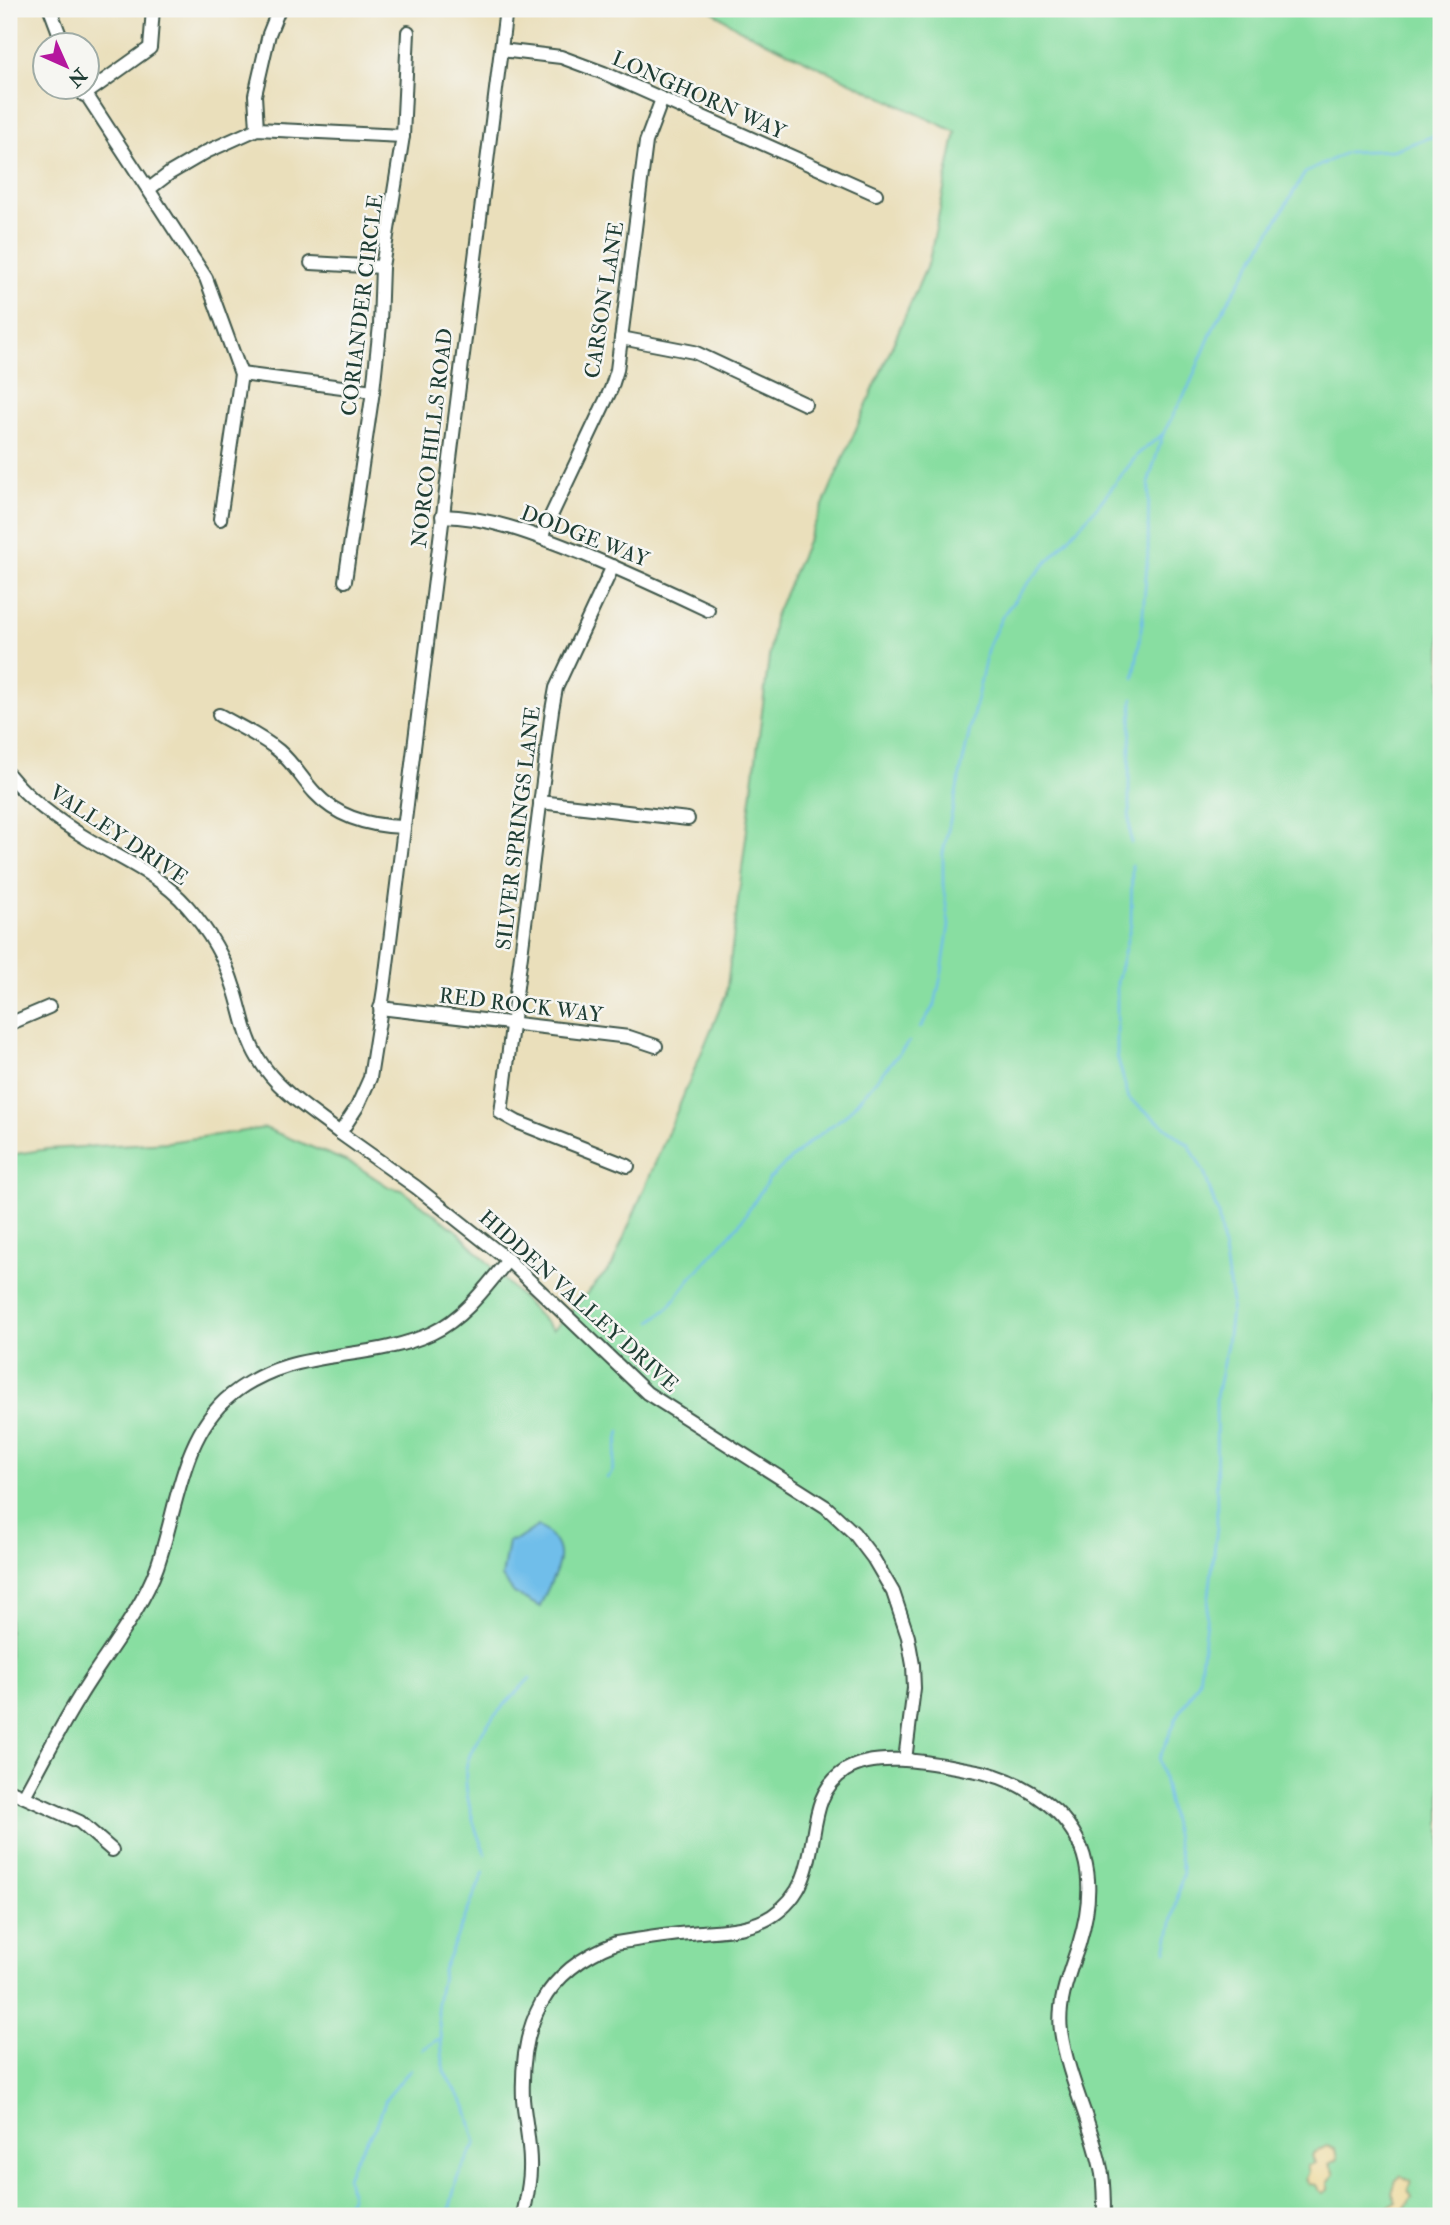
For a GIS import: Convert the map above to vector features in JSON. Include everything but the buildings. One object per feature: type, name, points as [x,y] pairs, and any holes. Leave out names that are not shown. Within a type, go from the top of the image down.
[{"type":"street","points":[[50,9],[59,32]]},
{"type":"street","points":[[102,79],[149,48],[153,9]]},
{"type":"street","points":[[257,129],[255,95],[269,34],[279,9]]},
{"type":"street","name":"NORCO HILLS ROAD","points":[[380,1008],[506,9]]},
{"type":"street","name":"CORIANDER CIRCLE","points":[[345,581],[373,391],[380,325],[382,267],[403,136],[408,32]]},
{"type":"street","name":"LONGHORN WAY","points":[[501,50],[561,57],[604,73],[876,194]]},
{"type":"street","name":"CARSON LANE","points":[[541,537],[611,389],[617,370],[646,142],[662,99]]},
{"type":"street","points":[[90,102],[206,278],[242,374],[220,519]]},
{"type":"street","points":[[149,189],[206,152],[257,129],[403,136]]},
{"type":"street","points":[[311,263],[382,267]]},
{"type":"street","points":[[621,338],[694,352],[805,404]]},
{"type":"street","points":[[242,374],[373,391]]},
{"type":"street","name":"DODGE WAY","points":[[442,516],[463,516],[492,522],[541,537],[613,566],[708,610]]},
{"type":"street","name":"SILVER SPRINGS LANE","points":[[613,566],[556,688],[501,1112],[517,1122],[628,1166]]},
{"type":"street","points":[[219,715],[264,739],[299,772],[315,793],[336,811],[360,821],[403,827]]},
{"type":"street","name":"VALLEY DRIVE","points":[[9,775],[56,819],[169,887],[186,904],[217,947],[234,986],[249,1040],[258,1058],[273,1079],[291,1096],[340,1133]]},
{"type":"street","points":[[540,802],[688,819]]},
{"type":"street","points":[[9,1024],[49,1007]]},
{"type":"street","points":[[340,1133],[357,1107],[370,1079],[380,1008]]},
{"type":"street","name":"RED ROCK WAY","points":[[380,1008],[629,1037],[656,1046]]},
{"type":"street","name":"HIDDEN VALLEY DRIVE","points":[[340,1133],[416,1187],[508,1260],[647,1393],[826,1507],[854,1533],[893,1592],[908,1637],[914,1689],[905,1760]]},
{"type":"street","points":[[24,1797],[77,1699],[134,1613],[156,1570],[185,1472],[211,1415],[231,1395],[257,1377],[287,1364],[406,1343],[434,1332],[460,1315],[508,1260]]},
{"type":"street","points":[[523,2216],[530,2169],[523,2099],[524,2055],[528,2033],[541,2001],[555,1983],[572,1967],[600,1949],[616,1943],[741,1928],[771,1916],[794,1897],[805,1879],[816,1816],[827,1791],[845,1771],[874,1761],[905,1760],[986,1772],[1020,1786],[1060,1815],[1080,1842],[1090,1886],[1060,2016],[1065,2050],[1102,2174],[1104,2216]]},
{"type":"street","points":[[9,1790],[80,1822],[113,1850]]},
{"type":"green space","points":[[709,9],[1441,9],[1441,2216],[9,2216],[9,1155],[48,1149],[168,1142],[265,1128],[355,1165],[389,1187],[402,1190],[458,1232],[553,1330],[612,1266],[726,994],[774,618],[929,261],[956,132],[739,29]]},
{"type":"sand","points":[[1327,2146],[1335,2149],[1337,2159],[1329,2164],[1335,2174],[1328,2182],[1328,2190],[1323,2193],[1316,2185],[1309,2184],[1306,2178],[1309,2173],[1307,2166],[1315,2163],[1312,2156],[1314,2152]]},
{"type":"sand","points":[[1401,2176],[1411,2181],[1408,2190],[1412,2197],[1403,2211],[1393,2213],[1388,2207],[1396,2202],[1392,2193],[1396,2180]]},
{"type":"water","points":[[538,1526],[550,1535],[559,1554],[555,1574],[540,1607],[514,1593],[502,1577],[508,1541],[517,1540]]},
{"type":"waterway","points":[[1134,678],[1148,552],[1149,480],[1163,434],[1189,386],[1216,322],[1305,173],[1347,152],[1393,150],[1434,136]]},
{"type":"waterway","points":[[920,1028],[935,1004],[942,972],[949,925],[943,884],[943,853],[988,647],[1003,615],[1029,582],[1096,508],[1138,454],[1163,434]]},
{"type":"waterway","points":[[1131,843],[1129,770],[1133,698]]},
{"type":"waterway","points":[[1132,865],[1131,924],[1117,982],[1117,1056],[1129,1099],[1189,1145],[1204,1172],[1218,1214],[1232,1302],[1216,1397],[1217,1527],[1199,1681],[1177,1717],[1159,1759],[1183,1872],[1166,1951]]},
{"type":"waterway","points":[[652,1321],[670,1306],[690,1279],[740,1223],[769,1179],[807,1144],[846,1115],[909,1042]]},
{"type":"waterway","points":[[607,1478],[612,1472],[620,1431]]},
{"type":"waterway","points":[[486,1854],[477,1834],[467,1794],[468,1760],[487,1726],[530,1678]]},
{"type":"waterway","points":[[448,2216],[457,2178],[476,2143],[466,2106],[444,2072],[437,2003],[443,1970],[484,1872]]},
{"type":"waterway","points":[[423,2049],[440,2038]]},
{"type":"waterway","points":[[340,2216],[351,2197],[347,2177],[353,2162],[377,2124],[386,2099],[411,2069]]}]
